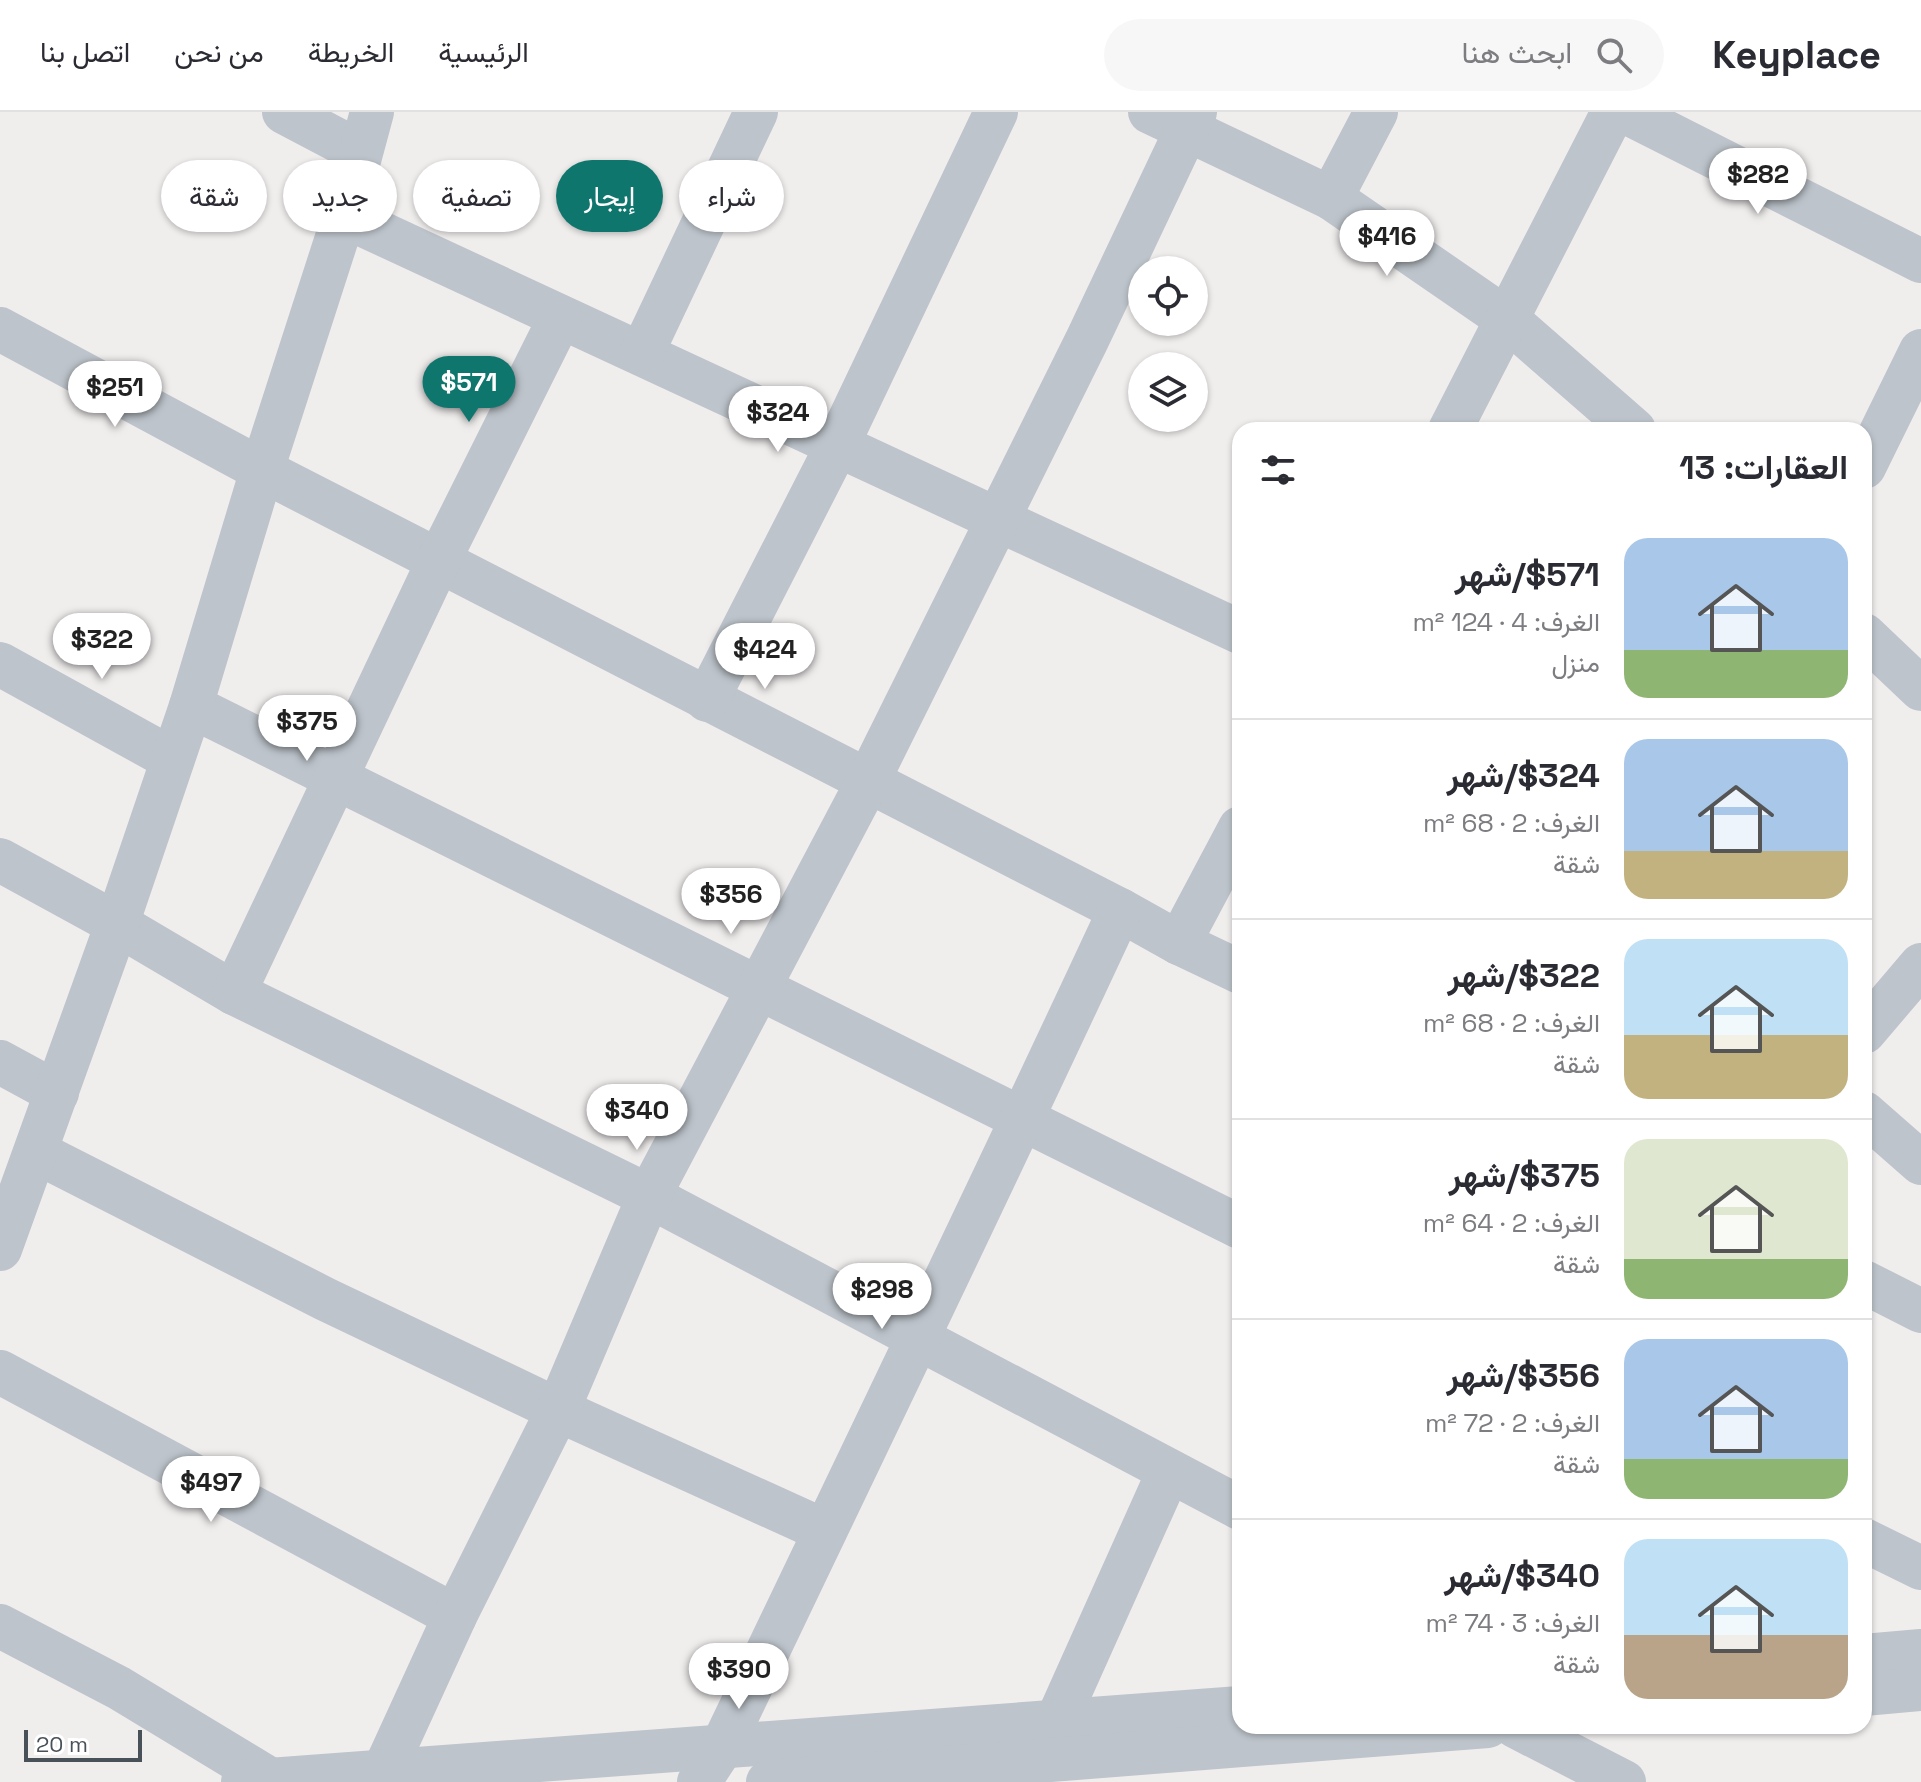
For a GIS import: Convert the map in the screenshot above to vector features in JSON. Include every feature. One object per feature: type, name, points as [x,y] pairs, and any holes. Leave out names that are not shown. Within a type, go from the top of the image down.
[{"type":"street","points":[[284,112],[366,132],[359,160]]},
{"type":"street","points":[[642,353],[756,112]]},
{"type":"street","points":[[707,700],[838,444],[996,112]]},
{"type":"street","points":[[1331,198],[1376,112]]},
{"type":"street","points":[[1454,422],[1613,112]]},
{"type":"street","points":[[1626,112],[1921,261]]},
{"type":"street","points":[[384,1771],[455,1616],[558,1410],[649,1196],[868,781],[1087,340],[1177,118],[1331,198],[1508,320],[1625,422]]},
{"type":"street","points":[[0,1249],[117,924],[191,706],[262,470],[339,232]]},
{"type":"street","points":[[378,232],[1232,628]]},
{"type":"street","points":[[234,993],[439,560],[560,318]]},
{"type":"street","points":[[0,329],[262,470],[1232,968]]},
{"type":"street","points":[[1872,451],[1921,351]]},
{"type":"street","points":[[1872,643],[1921,689]]},
{"type":"street","points":[[0,664],[172,759]]},
{"type":"street","points":[[191,706],[1232,1223]]},
{"type":"street","points":[[1179,943],[1232,843]]},
{"type":"street","points":[[0,860],[234,993],[649,1196],[1232,1504]]},
{"type":"street","points":[[711,1764],[1024,1118],[1120,910]]},
{"type":"street","points":[[1872,1023],[1921,965]]},
{"type":"street","points":[[0,1062],[57,1093]]},
{"type":"street","points":[[1872,1120],[1921,1163]]},
{"type":"street","points":[[36,1152],[325,1299],[558,1410],[825,1531]]},
{"type":"street","points":[[1872,1286],[1921,1311]]},
{"type":"street","points":[[0,1372],[455,1616]]},
{"type":"street","points":[[1032,1772],[1059,1720],[1169,1471]]},
{"type":"street","points":[[1872,1544],[1921,1568]]},
{"type":"street","points":[[0,1626],[119,1688],[257,1781],[384,1771],[711,1764],[1059,1720],[1232,1709]]},
{"type":"street","points":[[1872,1655],[1921,1651]]},
{"type":"street","points":[[1872,1693],[1921,1689]]},
{"type":"street","points":[[768,1782],[1198,1765],[1429,1734]]},
{"type":"street","points":[[1531,1734],[1624,1782]]}]
